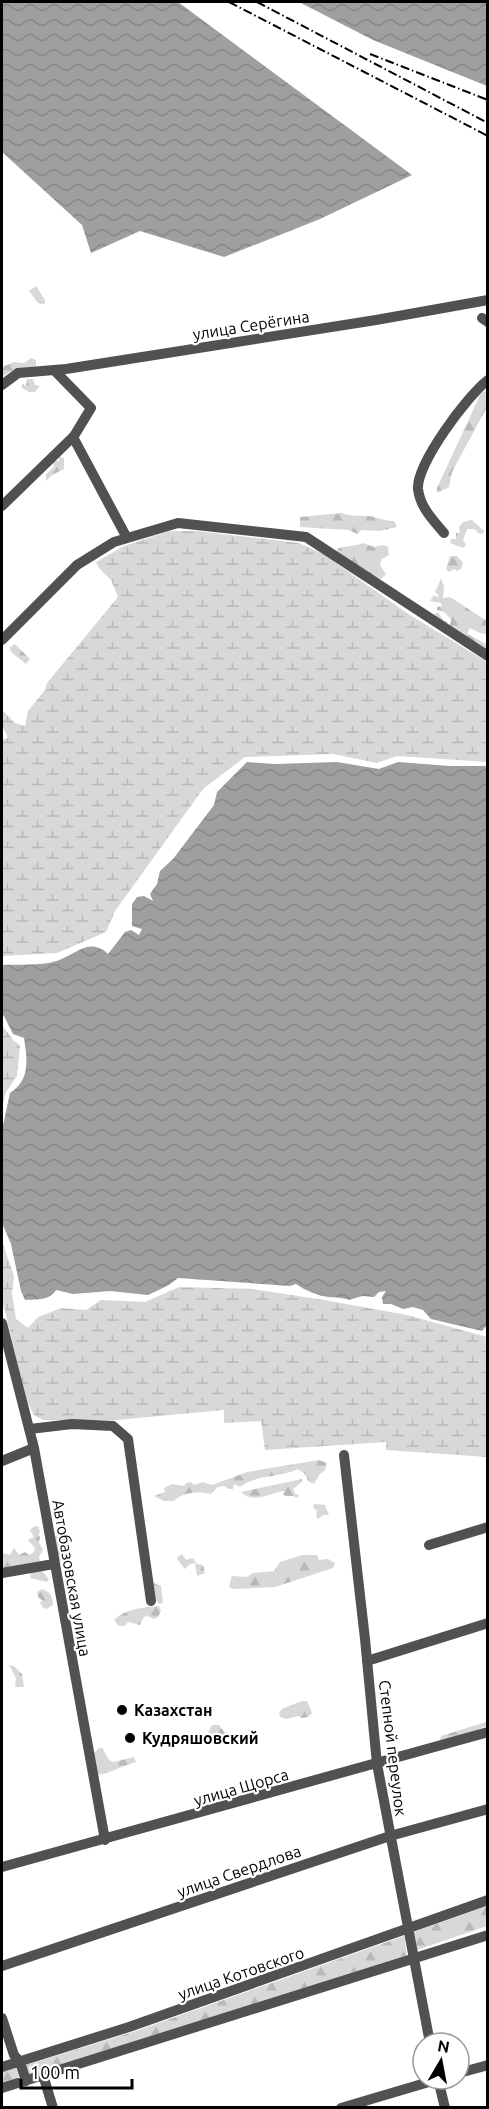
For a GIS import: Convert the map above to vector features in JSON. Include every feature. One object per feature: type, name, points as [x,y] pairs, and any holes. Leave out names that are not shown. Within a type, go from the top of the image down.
[{"type":"street","name":"улица Серёгина","points":[[2,385],[18,373],[54,370],[355,324],[488,300]]},
{"type":"street","points":[[2,506],[73,437],[91,408],[54,370]]},
{"type":"street","points":[[444,533],[423,508],[418,488],[422,470],[438,439],[488,380]]},
{"type":"street","points":[[73,437],[127,538]]},
{"type":"street","points":[[2,639],[77,566],[114,542],[178,523],[306,537],[488,656]]},
{"type":"street","name":"Автобазовская улица","points":[[2,1323],[34,1448],[105,1840]]},
{"type":"street","points":[[30,1429],[72,1424],[113,1426],[128,1439],[151,1600]]},
{"type":"street","points":[[2,1461],[34,1448]]},
{"type":"street","name":"Степной переулок","points":[[344,1455],[377,1764],[428,2031]]},
{"type":"street","points":[[429,1545],[488,1527]]},
{"type":"street","points":[[2,1573],[54,1564]]},
{"type":"street","points":[[367,1661],[488,1623]]},
{"type":"street","name":"улица Щорса","points":[[2,1867],[488,1732]]},
{"type":"street","name":"улица Свердлова","points":[[2,1966],[390,1836],[488,1809]]},
{"type":"street","name":"улица Котовского","points":[[2,2067],[129,2027],[488,1900]]},
{"type":"street","points":[[2,2088],[488,1935]]},
{"type":"street","points":[[2,2018],[14,2055],[20,2062],[26,2081]]},
{"type":"street","points":[[471,2070],[488,2065]]},
{"type":"street","points":[[43,2075],[54,2108]]},
{"type":"street","points":[[341,2108],[411,2087]]},
{"type":"street","points":[[441,2091],[445,2108]]},
{"type":"green space","points":[[36,286],[45,304],[38,303],[29,291]]},
{"type":"green space","points":[[31,358],[36,360],[36,366],[10,372],[2,377],[2,367],[14,362],[24,363]]},
{"type":"green space","points":[[27,379],[33,379],[35,385],[40,386],[35,392],[22,388],[22,384],[26,386]]},
{"type":"green space","points":[[487,390],[487,407],[452,472],[449,487],[437,493],[437,488],[481,393]]},
{"type":"green space","points":[[59,457],[64,458],[64,469],[46,481],[46,474],[54,467],[52,460],[59,461]]},
{"type":"green space","points":[[342,513],[394,521],[397,527],[380,531],[362,530],[357,534],[349,530],[300,527],[300,517]]},
{"type":"green space","points":[[472,520],[484,531],[483,533],[467,529],[463,540],[466,545],[463,548],[450,543],[451,539],[456,539],[456,533],[460,533],[459,527],[463,522]]},
{"type":"green space","points":[[170,531],[196,531],[299,543],[323,554],[410,615],[487,662],[487,762],[397,756],[377,763],[333,754],[245,757],[203,789],[115,911],[106,932],[57,953],[2,956],[2,740],[8,738],[2,725],[2,710],[15,723],[25,726],[28,711],[45,690],[47,683],[118,597],[111,580],[96,562],[124,546]]},
{"type":"green space","points":[[363,543],[374,547],[383,545],[388,547],[389,555],[382,559],[380,565],[386,574],[381,579],[349,564],[337,549]]},
{"type":"green space","points":[[450,556],[457,556],[463,563],[461,569],[449,572],[446,569]]},
{"type":"green space","points":[[441,579],[444,586],[443,598],[450,597],[487,621],[486,634],[470,628],[467,634],[486,644],[487,653],[431,616],[438,612],[444,621],[447,621],[447,625],[450,625],[451,619],[444,612],[437,610],[437,607],[442,606],[441,603],[430,601],[434,595],[439,596],[435,592]]},
{"type":"green space","points":[[15,644],[30,659],[26,664],[11,652],[10,647]]},
{"type":"green space","points":[[2,1025],[20,1045],[17,1076],[6,1092],[2,1107]]},
{"type":"green space","points":[[2,1241],[14,1276],[12,1293],[16,1319],[28,1328],[38,1317],[61,1308],[86,1310],[101,1300],[145,1302],[179,1287],[253,1289],[324,1300],[407,1315],[487,1337],[487,1457],[386,1450],[386,1442],[265,1450],[261,1421],[224,1423],[224,1410],[116,1420],[43,1420],[34,1415],[27,1401],[2,1299]]},
{"type":"green space","points":[[319,1460],[327,1463],[325,1470],[314,1484],[308,1481],[306,1475],[298,1469],[254,1480],[240,1487],[234,1484],[233,1489],[218,1487],[211,1494],[186,1494],[174,1501],[164,1501],[154,1496],[165,1492],[164,1488],[172,1484],[184,1486],[186,1483],[191,1482],[194,1485],[203,1482],[212,1485],[247,1472]]},
{"type":"green space","points":[[302,1479],[302,1482],[293,1489],[295,1494],[299,1495],[297,1498],[285,1496],[283,1494],[285,1491],[257,1498],[246,1496],[241,1492]]},
{"type":"green space","points":[[314,1504],[325,1505],[329,1515],[323,1515],[318,1519]]},
{"type":"green space","points":[[38,1526],[39,1543],[43,1550],[39,1557],[40,1563],[2,1569],[2,1553],[10,1555],[14,1548],[19,1555],[25,1552],[29,1555],[34,1552],[35,1548],[28,1540],[34,1537],[30,1530]]},
{"type":"green space","points":[[63,1533],[68,1537],[67,1542],[61,1545],[60,1553],[65,1552],[69,1555],[69,1561],[56,1558],[53,1537]]},
{"type":"green space","points":[[182,1554],[186,1560],[193,1558],[197,1564],[203,1565],[205,1573],[197,1576],[195,1563],[185,1569],[177,1559]]},
{"type":"green space","points":[[302,1555],[317,1555],[319,1560],[328,1559],[335,1563],[333,1568],[275,1587],[232,1589],[229,1586],[232,1576],[247,1577],[253,1573],[274,1571],[280,1562]]},
{"type":"green space","points":[[42,1571],[49,1579],[47,1582],[30,1578],[31,1573]]},
{"type":"green space","points":[[153,1583],[161,1586],[163,1603],[159,1604],[155,1599]]},
{"type":"green space","points":[[42,1589],[51,1595],[53,1600],[53,1605],[47,1609],[42,1607],[40,1602],[43,1601],[38,1597],[37,1592]]},
{"type":"green space","points":[[159,1606],[161,1611],[158,1617],[154,1619],[144,1617],[140,1625],[128,1622],[125,1626],[119,1626],[114,1620],[129,1611]]},
{"type":"green space","points":[[9,1665],[14,1666],[22,1674],[24,1687],[15,1687],[16,1678]]},
{"type":"green space","points":[[307,1701],[312,1713],[308,1717],[299,1716],[286,1719],[280,1717],[279,1713],[282,1709]]},
{"type":"green space","points":[[486,1722],[487,1726],[442,1743],[440,1740],[441,1736]]},
{"type":"green space","points":[[212,1725],[219,1725],[225,1733],[220,1739],[201,1745],[194,1743],[196,1737],[208,1733]]},
{"type":"green space","points":[[102,1748],[109,1760],[113,1762],[134,1757],[136,1762],[97,1775],[94,1753]]},
{"type":"green space","points":[[487,1906],[487,1926],[417,1950],[414,1932]]},
{"type":"green space","points":[[404,1936],[407,1955],[28,2075],[26,2065],[136,2031]]},
{"type":"green space","points":[[16,2068],[19,2077],[2,2083],[2,2072]]},
{"type":"water","points":[[2,2],[178,2],[412,175],[320,219],[224,257],[140,231],[91,253],[82,225],[2,152]]},
{"type":"water","points":[[299,2],[487,2],[487,86],[373,40]]},
{"type":"water","points":[[247,762],[274,764],[337,762],[379,769],[398,762],[487,766],[488,1324],[482,1331],[431,1319],[423,1310],[413,1307],[403,1309],[391,1304],[383,1304],[382,1297],[386,1291],[379,1292],[374,1297],[362,1296],[349,1300],[321,1295],[296,1284],[290,1286],[178,1278],[148,1295],[110,1291],[73,1294],[56,1290],[46,1298],[25,1300],[21,1291],[11,1244],[2,1223],[2,1130],[10,1093],[17,1088],[24,1075],[26,1053],[24,1038],[13,1034],[2,1014],[2,965],[53,962],[87,947],[101,949],[108,954],[125,932],[131,930],[139,935],[142,929],[132,926],[132,904],[137,897],[144,896],[153,901],[150,894],[157,884],[160,871],[173,859],[214,805],[217,792]]},
{"type":"railway","points":[[229,2],[488,136]]},
{"type":"railway","points":[[257,2],[488,123]]},
{"type":"railway","points":[[370,54],[488,100]]},
{"type":"place","name":"Казахстан","points":[[122,1710]]},
{"type":"place","name":"Кудряшовский","points":[[130,1738]]}]
